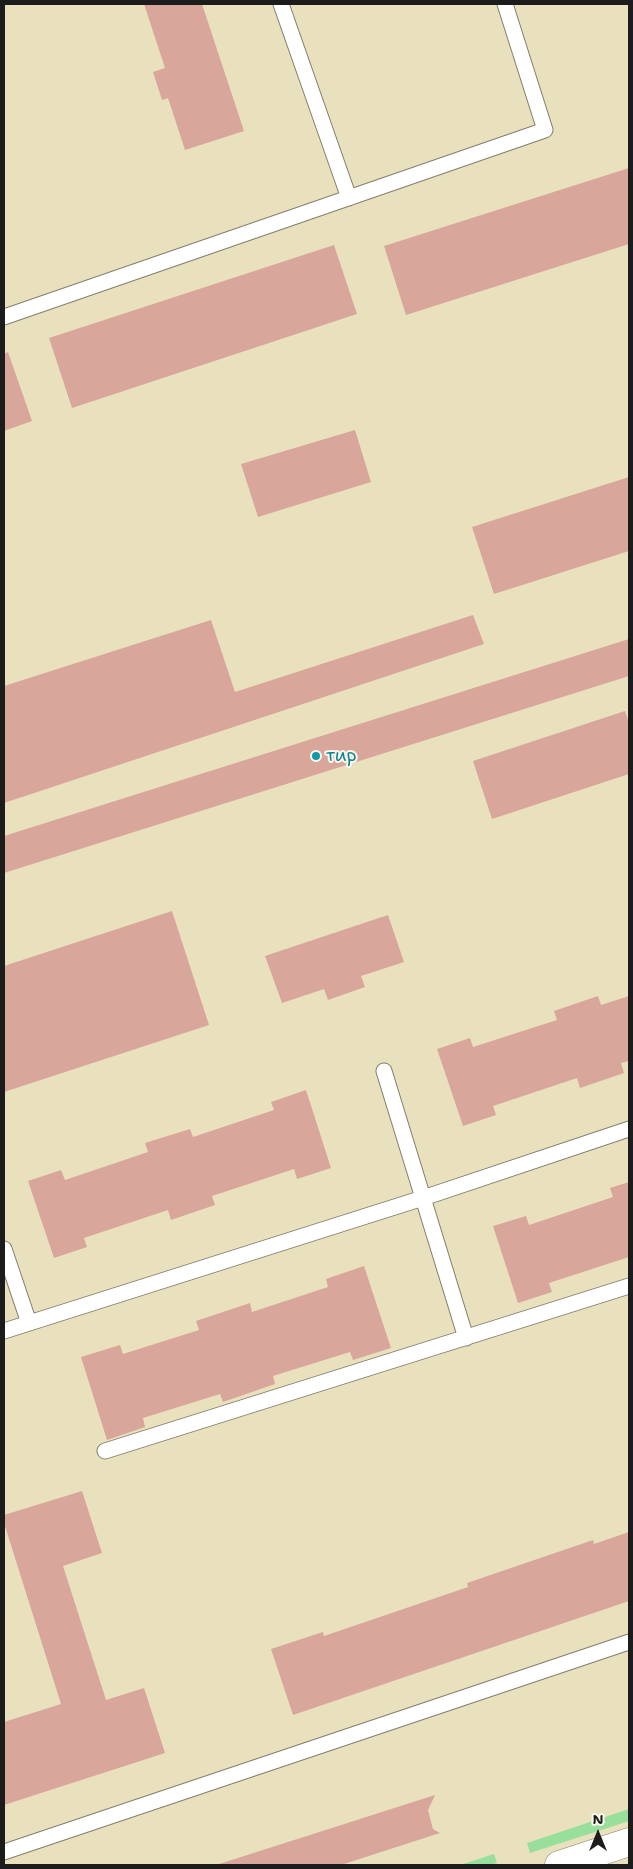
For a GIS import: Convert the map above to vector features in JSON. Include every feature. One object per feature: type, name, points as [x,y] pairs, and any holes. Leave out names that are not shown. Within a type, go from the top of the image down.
[{"type":"street","points":[[559,1865],[629,1842]]},
{"type":"lane","points":[[281,4],[349,198]]},
{"type":"lane","points":[[4,317],[545,130],[505,4]]},
{"type":"lane","points":[[384,1071],[466,1338]]},
{"type":"lane","points":[[4,1331],[423,1198],[629,1129]]},
{"type":"lane","points":[[4,1249],[29,1323]]},
{"type":"lane","points":[[105,1451],[629,1286]]},
{"type":"lane","points":[[4,1852],[629,1642]]},
{"type":"green space","points":[[629,1809],[629,1821],[530,1853],[527,1843]]},
{"type":"green space","points":[[494,1854],[497,1863],[490,1865],[460,1865]]},
{"type":"building","points":[[144,4],[202,4],[244,131],[185,150],[168,98],[162,100],[153,72],[165,68]]},
{"type":"building","points":[[629,168],[629,244],[406,315],[384,246]]},
{"type":"building","points":[[334,245],[357,314],[72,408],[49,338]]},
{"type":"building","points":[[8,352],[32,421],[4,431],[4,354]]},
{"type":"building","points":[[355,430],[371,482],[258,517],[241,464]]},
{"type":"building","points":[[629,477],[629,551],[494,594],[472,527]]},
{"type":"building","points":[[473,615],[484,644],[4,803],[4,686],[211,620],[235,692]]},
{"type":"building","name":"тир","points":[[629,639],[629,676],[4,873],[4,836]]},
{"type":"building","points":[[625,711],[629,723],[629,774],[492,819],[473,761]]},
{"type":"building","points":[[172,911],[209,1025],[4,1092],[4,966]]},
{"type":"building","points":[[388,915],[404,962],[361,976],[365,987],[328,1000],[324,989],[282,1003],[265,956]]},
{"type":"building","points":[[598,996],[601,1005],[629,996],[629,1061],[621,1063],[624,1073],[580,1088],[577,1078],[493,1106],[496,1115],[463,1126],[437,1049],[470,1038],[473,1047],[557,1020],[554,1011]]},
{"type":"building","points":[[306,1090],[331,1168],[297,1179],[294,1169],[212,1196],[215,1205],[171,1220],[168,1210],[84,1238],[87,1247],[54,1258],[28,1181],[61,1170],[65,1180],[148,1152],[145,1143],[190,1129],[193,1137],[274,1110],[271,1102]]},
{"type":"building","points":[[629,1182],[629,1257],[549,1283],[552,1292],[518,1303],[493,1226],[526,1216],[529,1225],[613,1197],[610,1188]]},
{"type":"building","points":[[364,1266],[391,1348],[353,1360],[350,1352],[273,1376],[275,1384],[223,1402],[220,1394],[143,1418],[145,1427],[107,1440],[81,1357],[120,1345],[123,1354],[199,1330],[196,1321],[250,1303],[252,1312],[328,1287],[326,1279]]},
{"type":"building","points":[[82,1491],[102,1553],[63,1566],[106,1700],[144,1688],[165,1753],[4,1805],[4,1722],[61,1704],[4,1523],[4,1515]]},
{"type":"building","points":[[629,1532],[629,1601],[293,1715],[271,1649],[323,1632],[324,1636],[468,1587],[467,1583],[593,1540],[594,1544]]},
{"type":"building","points":[[435,1795],[428,1810],[433,1829],[440,1833],[341,1865],[216,1865]]},
{"type":"place","name":"тир","points":[[316,756]]}]
